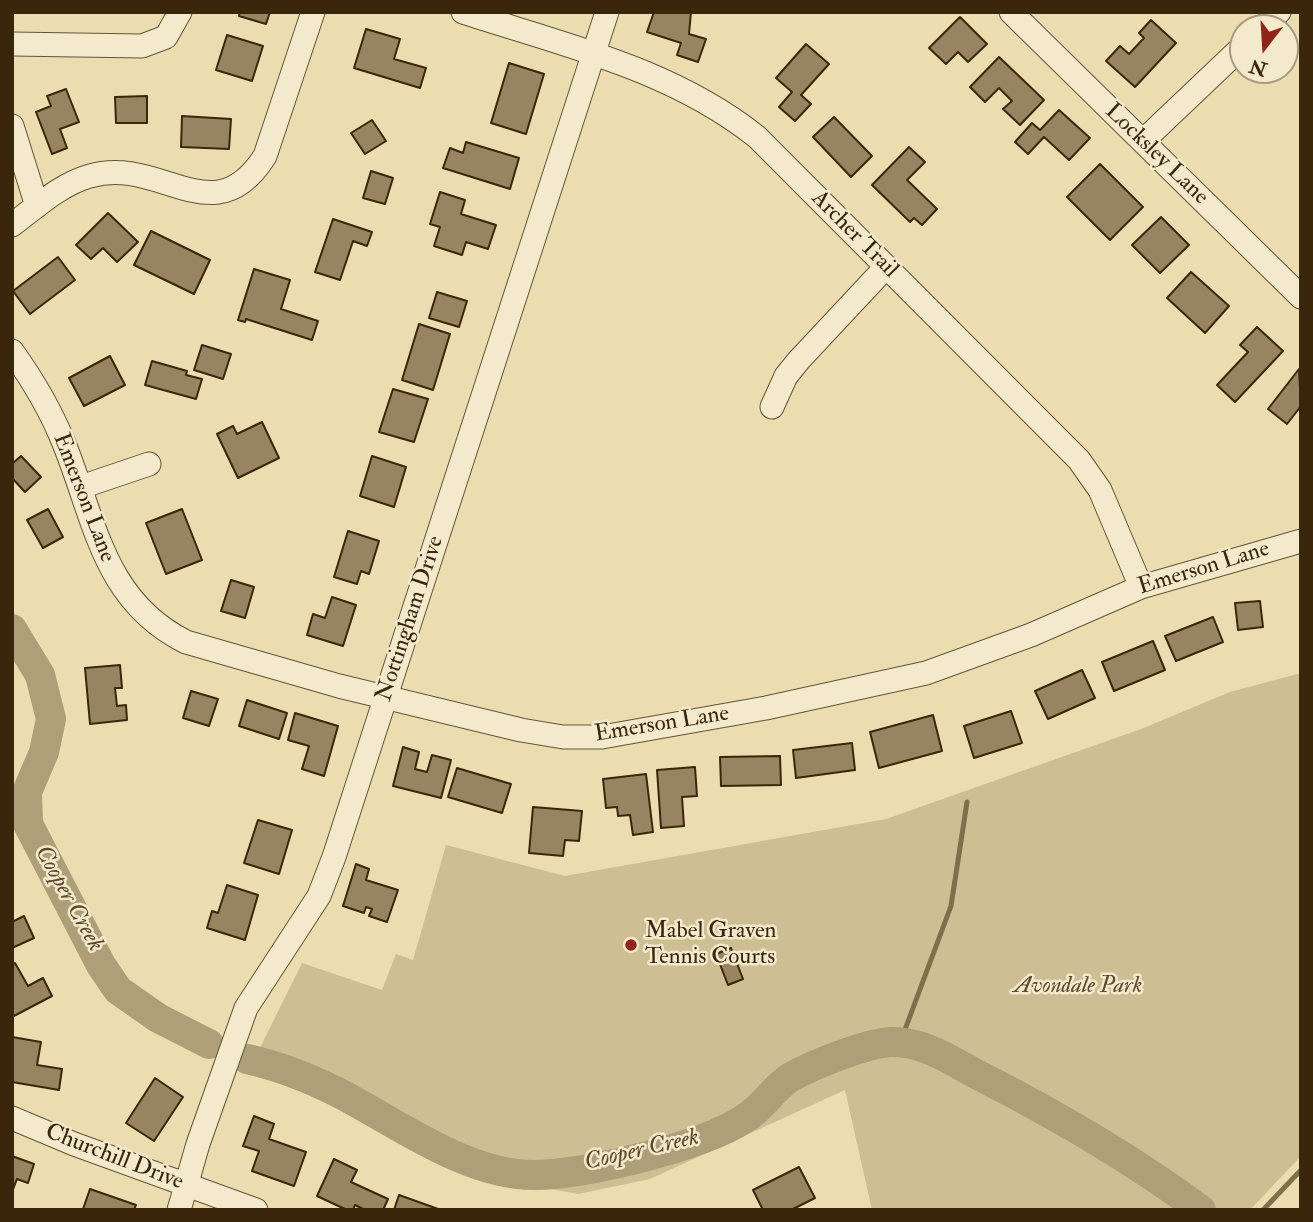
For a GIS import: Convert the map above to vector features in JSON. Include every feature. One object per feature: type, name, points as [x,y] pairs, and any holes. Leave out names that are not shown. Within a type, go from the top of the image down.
[{"type":"street","points":[[12,44],[142,46],[166,37],[180,12]]},
{"type":"street","points":[[12,225],[71,184],[90,175],[145,174],[189,191],[208,193],[225,193],[239,186],[256,170],[265,156],[313,12]]},
{"type":"street","name":"Archer Trail","points":[[463,12],[662,79],[698,95],[757,137],[1079,460],[1100,490],[1141,587]]},
{"type":"street","name":"Nottingham Drive","points":[[179,1210],[198,1144],[246,1009],[319,896],[607,12]]},
{"type":"street","name":"Locksley Lane","points":[[1011,12],[1301,297]]},
{"type":"street","points":[[1143,141],[1229,59]]},
{"type":"street","points":[[12,126],[37,206]]},
{"type":"street","points":[[772,407],[786,376],[799,360],[886,267]]},
{"type":"street","name":"Emerson Lane","points":[[12,351],[34,382],[81,487],[111,572],[134,603],[171,634],[186,642],[386,697],[521,730],[563,737],[603,737],[766,708],[926,673],[1031,635],[1141,587],[1301,541]]},
{"type":"street","points":[[81,487],[149,464]]},
{"type":"street","name":"Churchill Drive","points":[[12,1118],[74,1144],[256,1210]]},
{"type":"green space","name":"Avondale Park","points":[[1301,673],[1301,1156],[1250,1210],[1196,1210],[1186,1204],[1182,1210],[872,1210],[845,1090],[650,1179],[578,1194],[488,1177],[251,1066],[302,963],[382,990],[396,954],[413,960],[446,845],[565,876],[886,819],[1141,729],[1230,692]]},
{"type":"building","points":[[240,12],[270,12],[266,24],[239,16]]},
{"type":"building","points":[[654,12],[691,12],[689,34],[706,39],[698,62],[677,55],[681,43],[647,32]]},
{"type":"building","points":[[960,17],[987,44],[968,62],[958,52],[946,64],[929,48]]},
{"type":"building","points":[[1151,20],[1176,43],[1135,87],[1106,61],[1120,46],[1129,54],[1144,38],[1139,33]]},
{"type":"building","points":[[366,29],[400,39],[394,59],[426,68],[420,88],[354,68]]},
{"type":"building","points":[[227,35],[263,46],[252,81],[216,70]]},
{"type":"building","points":[[806,44],[829,64],[801,95],[811,104],[795,121],[779,107],[792,92],[776,78]]},
{"type":"building","points":[[999,57],[1044,100],[1020,125],[1003,109],[1012,101],[999,88],[985,102],[970,87]]},
{"type":"building","points":[[509,63],[544,74],[526,134],[491,123]]},
{"type":"building","points":[[66,89],[79,122],[60,129],[67,148],[52,154],[36,112],[51,106],[47,96]]},
{"type":"building","points":[[147,96],[147,123],[116,123],[115,97]]},
{"type":"building","points":[[1059,110],[1090,138],[1069,160],[1044,137],[1028,154],[1015,142],[1032,123],[1040,130]]},
{"type":"building","points":[[182,116],[231,119],[229,149],[181,147]]},
{"type":"building","points":[[834,117],[872,156],[851,177],[813,137]]},
{"type":"building","points":[[372,120],[386,141],[365,154],[351,133]]},
{"type":"building","points":[[466,142],[519,158],[510,189],[443,168],[450,148],[463,153]]},
{"type":"building","points":[[909,147],[925,162],[907,180],[937,209],[922,225],[914,218],[910,222],[872,185]]},
{"type":"building","points":[[1100,164],[1143,207],[1110,240],[1067,197]]},
{"type":"building","points":[[371,171],[393,178],[385,204],[363,198]]},
{"type":"building","points":[[440,192],[465,200],[461,214],[496,225],[488,249],[466,242],[462,255],[434,246],[440,227],[430,224]]},
{"type":"building","points":[[108,213],[138,242],[117,262],[103,248],[91,259],[76,245]]},
{"type":"building","points":[[1161,217],[1189,245],[1160,273],[1132,245]]},
{"type":"building","points":[[333,219],[372,232],[367,246],[353,241],[340,280],[315,272]]},
{"type":"building","points":[[151,231],[210,260],[194,294],[134,265]]},
{"type":"building","points":[[58,257],[75,280],[30,314],[13,291]]},
{"type":"building","points":[[254,269],[290,280],[281,309],[318,321],[312,340],[246,319],[245,322],[238,320]]},
{"type":"building","points":[[1191,272],[1229,306],[1205,333],[1167,298]]},
{"type":"building","points":[[437,292],[467,301],[459,327],[429,318]]},
{"type":"building","points":[[419,324],[450,334],[433,390],[402,380]]},
{"type":"building","points":[[1257,327],[1283,351],[1235,402],[1217,385],[1248,352],[1240,345]]},
{"type":"building","points":[[202,345],[231,354],[223,379],[194,370]]},
{"type":"building","points":[[110,356],[125,385],[84,406],[69,378]]},
{"type":"building","points":[[152,361],[187,371],[186,375],[202,379],[196,399],[145,385]]},
{"type":"building","points":[[1299,369],[1301,406],[1287,424],[1268,409]]},
{"type":"building","points":[[393,389],[428,399],[414,442],[379,432]]},
{"type":"building","points":[[262,422],[279,458],[238,478],[217,434],[233,426],[237,434]]},
{"type":"building","points":[[21,456],[41,477],[25,492],[12,478],[12,464]]},
{"type":"building","points":[[372,456],[406,467],[394,507],[360,496]]},
{"type":"building","points":[[48,509],[63,537],[43,548],[27,520]]},
{"type":"building","points":[[182,509],[202,560],[166,574],[146,523]]},
{"type":"building","points":[[348,531],[379,541],[369,574],[361,571],[357,584],[334,577]]},
{"type":"building","points":[[231,580],[254,587],[245,618],[221,611]]},
{"type":"building","points":[[332,597],[356,605],[343,646],[307,635],[313,614],[325,618]]},
{"type":"building","points":[[1260,601],[1263,627],[1238,630],[1235,603]]},
{"type":"building","points":[[1213,617],[1223,642],[1176,661],[1165,636]]},
{"type":"building","points":[[1153,641],[1165,670],[1114,691],[1102,662]]},
{"type":"building","points":[[120,665],[122,688],[115,688],[117,706],[126,705],[127,720],[90,724],[85,668]]},
{"type":"building","points":[[1082,670],[1095,698],[1048,719],[1035,691]]},
{"type":"building","points":[[191,691],[218,699],[209,726],[183,718]]},
{"type":"building","points":[[247,700],[287,713],[279,739],[239,726]]},
{"type":"building","points":[[1011,711],[1022,743],[974,758],[964,726]]},
{"type":"building","points":[[295,713],[338,726],[324,776],[302,769],[309,746],[288,740]]},
{"type":"building","points":[[933,715],[942,751],[879,768],[870,732]]},
{"type":"building","points":[[852,743],[855,770],[796,778],[793,750]]},
{"type":"building","points":[[403,747],[419,752],[415,769],[427,772],[432,755],[451,760],[441,798],[393,786]]},
{"type":"building","points":[[780,756],[781,785],[721,786],[720,757]]},
{"type":"building","points":[[695,767],[697,796],[682,797],[684,826],[661,828],[657,770]]},
{"type":"building","points":[[457,768],[511,784],[502,813],[448,797]]},
{"type":"building","points":[[646,774],[653,832],[633,835],[630,815],[618,816],[617,807],[606,808],[603,779]]},
{"type":"building","points":[[533,807],[582,811],[579,841],[565,840],[563,856],[529,853]]},
{"type":"building","points":[[258,820],[292,830],[279,874],[244,863]]},
{"type":"building","points":[[356,864],[369,869],[366,880],[398,890],[387,922],[369,916],[372,909],[366,907],[364,913],[343,906]]},
{"type":"building","points":[[227,885],[258,895],[245,940],[207,928],[212,911],[218,913]]},
{"type":"building","points":[[24,916],[34,938],[12,948],[12,922]]},
{"type":"building","points":[[731,948],[743,979],[728,985],[716,954]]},
{"type":"building","points":[[15,963],[28,986],[43,978],[52,996],[12,1017],[12,965]]},
{"type":"building","points":[[12,1037],[41,1042],[37,1065],[62,1069],[59,1090],[12,1082]]},
{"type":"building","points":[[155,1078],[183,1097],[154,1141],[126,1123]]},
{"type":"building","points":[[254,1116],[274,1124],[269,1139],[306,1152],[294,1186],[252,1171],[259,1151],[243,1146]]},
{"type":"building","points":[[12,1156],[34,1164],[28,1183],[17,1179],[12,1192]]},
{"type":"building","points":[[334,1159],[357,1170],[351,1182],[388,1199],[383,1210],[365,1210],[355,1205],[353,1210],[347,1210],[317,1196]]},
{"type":"building","points":[[799,1167],[815,1198],[791,1210],[763,1210],[753,1190]]},
{"type":"building","points":[[90,1189],[136,1205],[134,1210],[83,1209]]},
{"type":"building","points":[[399,1195],[441,1210],[394,1210]]},
{"type":"waterway","name":"Cooper Creek","points":[[12,629],[40,675],[51,719],[44,752],[27,792],[28,824],[101,965],[118,990],[158,1018],[209,1044]]},
{"type":"waterway","points":[[900,1043],[951,906],[967,802]]},
{"type":"waterway","name":"Cooper Creek","points":[[247,1059],[282,1069],[326,1087],[458,1157],[509,1173],[535,1175],[613,1164],[701,1139],[744,1119],[800,1072],[868,1046],[904,1043],[939,1054],[1040,1108],[1122,1156],[1201,1210]]},
{"type":"waterway","points":[[1263,1210],[1301,1170]]},
{"type":"place","name":"Mabel Graven Tennis Courts","points":[[631,945]]}]
